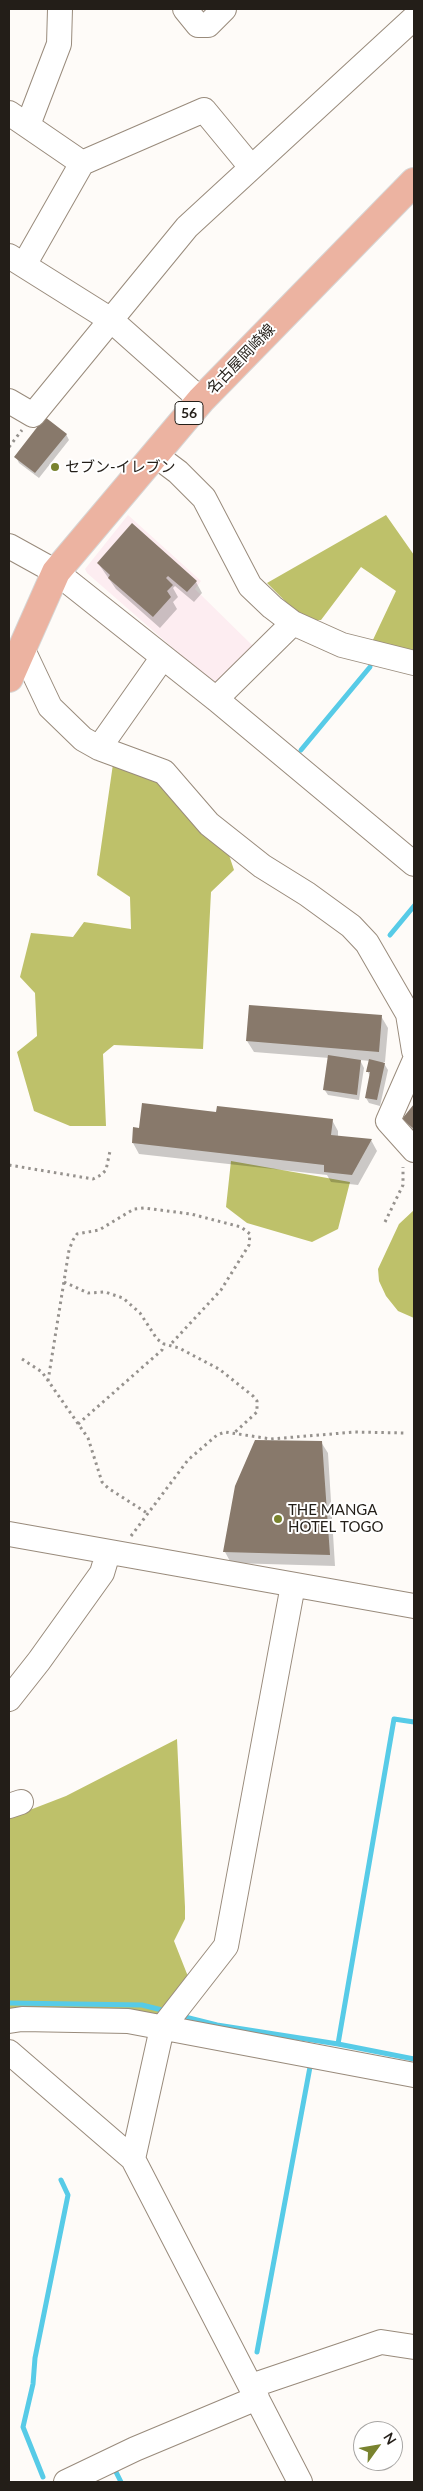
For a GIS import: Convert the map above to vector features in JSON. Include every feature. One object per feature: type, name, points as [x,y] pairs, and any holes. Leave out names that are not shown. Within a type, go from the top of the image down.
[{"type":"main road","name":"名古屋岡崎線","points":[[9,678],[56,572],[200,400],[414,182]]},
{"type":"street","points":[[60,9],[59,44],[18,119],[82,164]]},
{"type":"street","points":[[186,9],[198,25],[208,25],[224,9]]},
{"type":"street","points":[[9,400],[33,416],[187,227],[414,18]]},
{"type":"street","points":[[200,400],[111,320],[16,260],[82,164],[204,110],[251,167]]},
{"type":"street","points":[[154,454],[178,472],[204,498],[250,586],[272,608],[293,623],[342,645],[414,663]]},
{"type":"street","points":[[9,546],[56,572],[216,699],[414,864]]},
{"type":"street","points":[[216,699],[293,623]]},
{"type":"street","points":[[23,650],[50,707],[82,739],[99,748],[164,772],[209,824],[262,866],[307,894],[351,926],[367,943],[408,1014],[414,1051]]},
{"type":"street","points":[[99,748],[163,657]]},
{"type":"street","points":[[406,1142],[388,1121],[414,1062]]},
{"type":"street","points":[[9,1534],[414,1606]]},
{"type":"street","points":[[9,1699],[39,1661],[116,1554]]},
{"type":"street","points":[[133,2159],[162,2028],[226,1946],[293,1585]]},
{"type":"street","points":[[9,2021],[22,2019],[128,2021],[414,2075]]},
{"type":"street","points":[[9,2052],[133,2159],[300,2482]]},
{"type":"street","points":[[66,2482],[254,2392],[381,2342],[414,2347]]},
{"type":"path","points":[[385,1222],[404,1184],[403,1166],[397,1142],[406,1142]]},
{"type":"path","points":[[9,1165],[93,1179],[102,1175],[106,1170],[110,1151]]},
{"type":"path","points":[[48,1381],[69,1250],[77,1234],[99,1230],[125,1212],[134,1209],[144,1208],[191,1214],[247,1231],[250,1234],[249,1245],[221,1290],[170,1345]]},
{"type":"path","points":[[64,1282],[88,1293],[105,1292],[123,1298],[140,1313],[157,1339],[218,1369],[257,1401],[257,1412],[234,1433]]},
{"type":"path","points":[[78,1424],[162,1350],[164,1344]]},
{"type":"path","points":[[22,1359],[42,1372],[78,1424],[92,1447],[102,1482],[108,1488],[147,1512]]},
{"type":"path","points":[[116,1554],[188,1460],[206,1442],[225,1432],[271,1439],[341,1432],[405,1433]]},
{"type":"shaded area","points":[[128,515],[201,581],[195,589],[254,647],[226,679],[213,683],[87,573],[85,569]]},
{"type":"green space","points":[[386,515],[414,555],[414,654],[371,644],[396,591],[361,567],[321,620],[309,620],[287,603],[267,583]]},
{"type":"green space","points":[[113,764],[159,780],[227,849],[234,870],[211,892],[203,1049],[114,1045],[103,1054],[106,1126],[70,1126],[34,1111],[17,1052],[37,1036],[35,993],[20,977],[31,933],[73,937],[84,922],[131,929],[130,897],[97,875]]},
{"type":"green space","points":[[231,1161],[350,1182],[338,1229],[312,1242],[247,1223],[226,1207]]},
{"type":"green space","points":[[414,1210],[414,1318],[398,1311],[386,1296],[379,1281],[378,1269],[399,1224]]},
{"type":"green space","points":[[177,1739],[185,1919],[174,1941],[189,1979],[161,2021],[9,2014],[9,1818],[66,1796]]},
{"type":"building","points":[[45,417],[67,434],[35,473],[14,457]]},
{"type":"building","points":[[132,523],[197,581],[187,592],[168,576],[166,578],[173,585],[167,591],[171,597],[153,617],[108,578],[110,575],[97,563]]},
{"type":"building","points":[[249,1005],[382,1015],[379,1052],[246,1041]]},
{"type":"building","points":[[328,1055],[361,1060],[357,1095],[323,1090]]},
{"type":"building","points":[[369,1059],[385,1063],[377,1100],[365,1098],[370,1072],[366,1072]]},
{"type":"building","points":[[142,1103],[216,1112],[217,1106],[333,1119],[331,1135],[372,1139],[352,1175],[324,1172],[324,1165],[132,1143],[133,1127],[139,1128]]},
{"type":"building","points":[[414,1104],[414,1129],[402,1119]]},
{"type":"building","name":"THE MANGA HOTEL TOGO","points":[[255,1440],[322,1441],[330,1555],[223,1552],[235,1486]]},
{"type":"waterway","points":[[301,750],[370,667]]},
{"type":"waterway","points":[[390,935],[414,906]]},
{"type":"waterway","points":[[338,2044],[394,1719],[414,1722]]},
{"type":"waterway","points":[[9,2003],[142,2005],[166,2011]]},
{"type":"waterway","points":[[181,2016],[217,2025],[338,2044],[414,2059]]},
{"type":"waterway","points":[[257,2352],[310,2067]]},
{"type":"waterway","points":[[43,2477],[23,2427],[33,2384],[35,2358],[68,2195],[61,2180]]},
{"type":"waterway","points":[[116,2472],[121,2482]]},
{"type":"place","name":"セブン-イレブン","points":[[55,467]]},
{"type":"place","name":"THE MANGA HOTEL TOGO","points":[[278,1519]]}]
